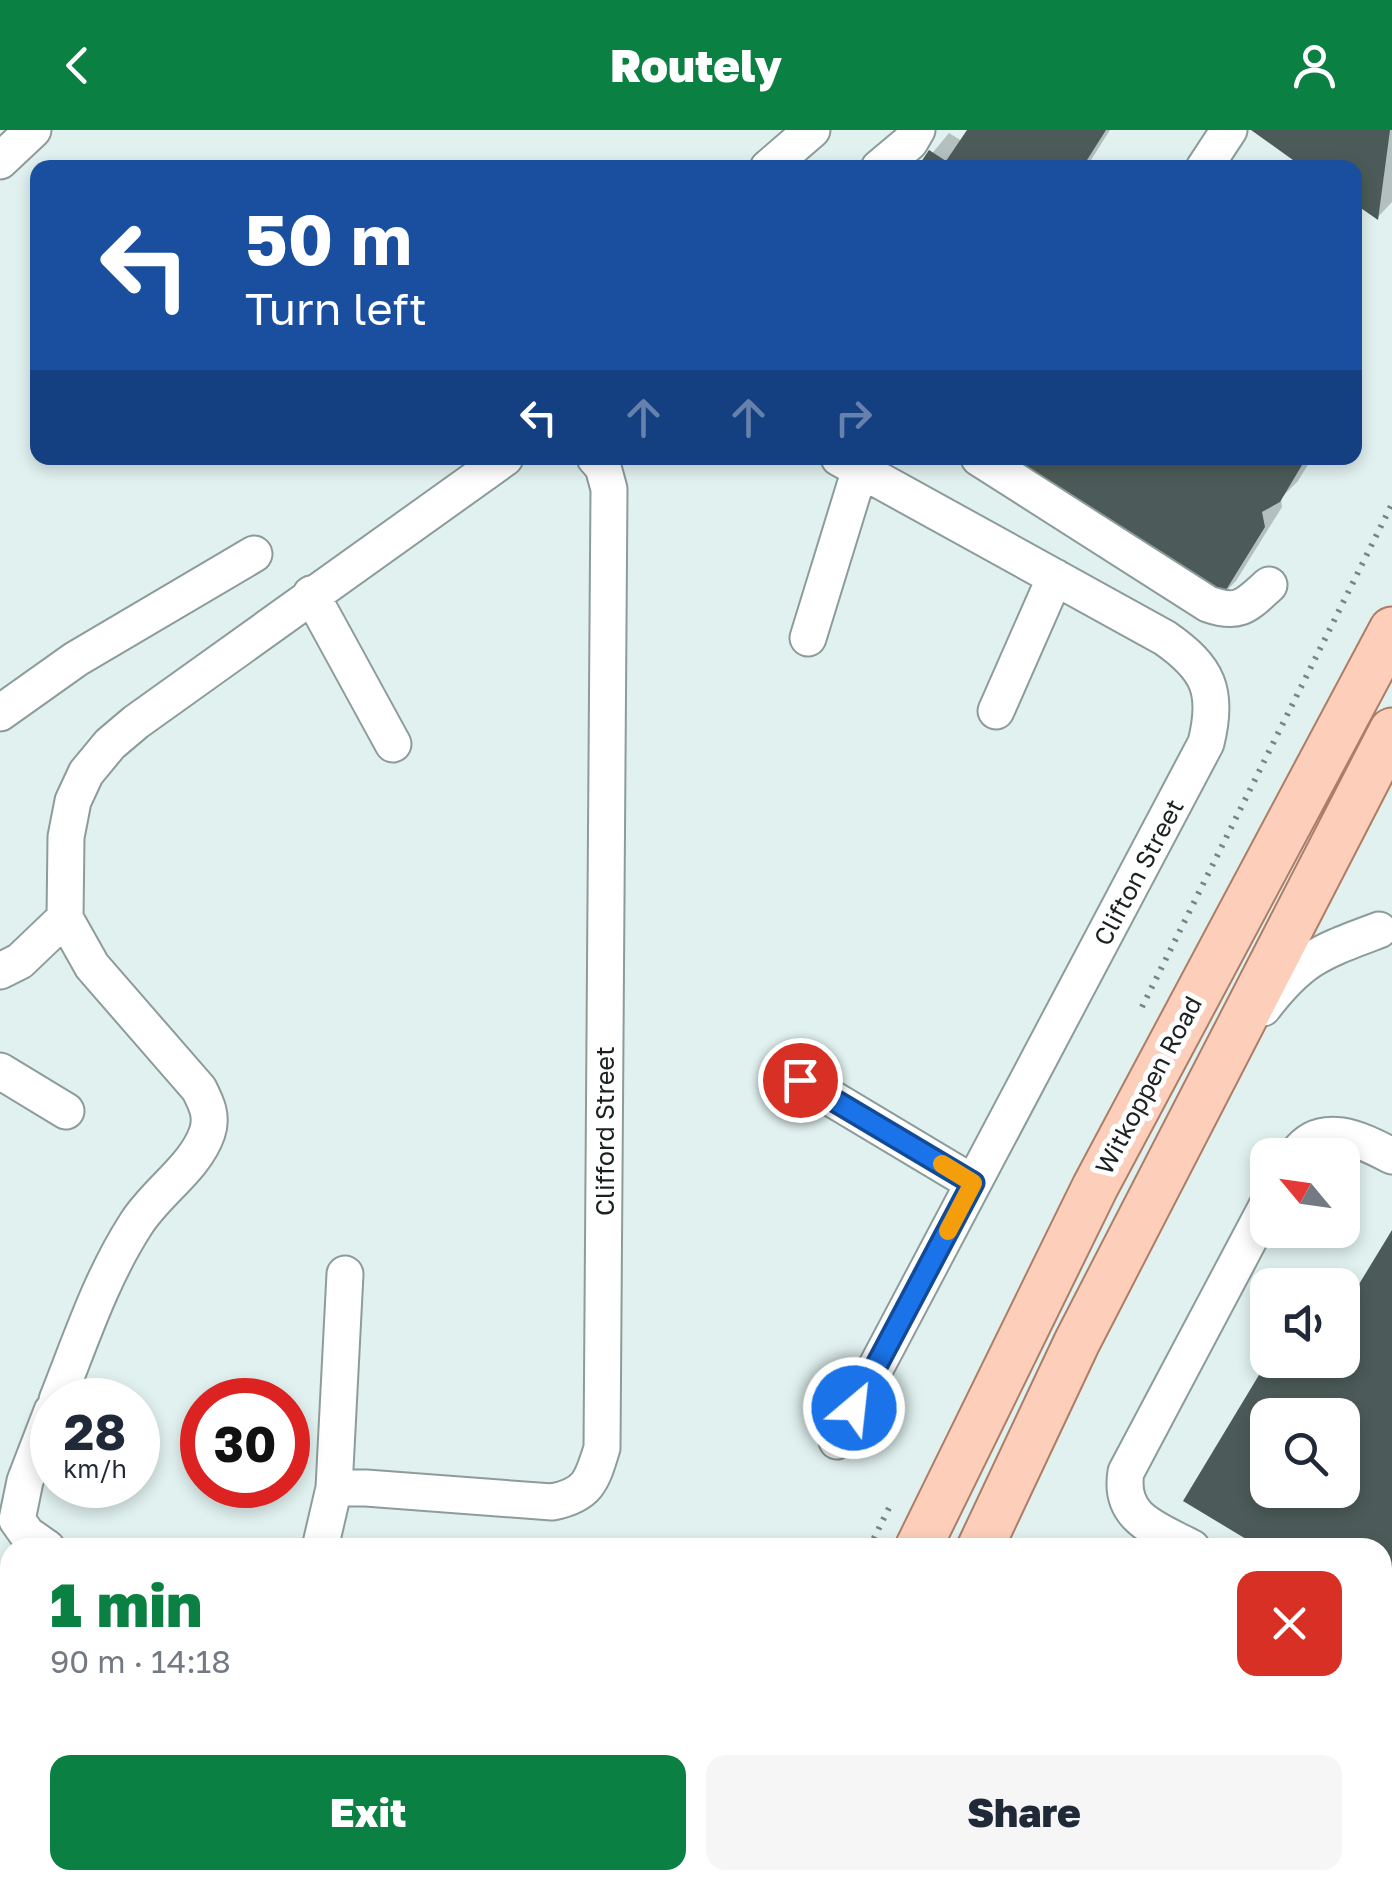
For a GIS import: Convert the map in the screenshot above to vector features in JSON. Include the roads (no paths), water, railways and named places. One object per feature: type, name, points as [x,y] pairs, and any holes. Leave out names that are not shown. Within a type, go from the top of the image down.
[{"type":"main road","name":"Witkoppen Road","points":[[923,1538],[1104,1170],[1392,630]]},
{"type":"main road","name":"Witkoppen Road","points":[[985,1538],[1086,1325],[1392,731]]},
{"type":"street","points":[[0,162],[33,130]]},
{"type":"street","points":[[777,160],[812,130]]},
{"type":"street","points":[[889,160],[910,142],[917,130]]},
{"type":"street","points":[[1209,160],[1229,130]]},
{"type":"street","points":[[66,1378],[119,1250],[140,1217],[194,1156],[210,1121],[208,1106],[198,1089],[92,966],[65,918],[66,836],[73,801],[86,773],[110,744],[136,722],[495,465]]},
{"type":"street","name":"Clifford Street","points":[[334,1488],[552,1502],[573,1498],[588,1486],[602,1448],[608,489],[601,465]]},
{"type":"street","points":[[808,638],[849,465]]},
{"type":"street","name":"Clifton Street","points":[[836,1441],[1206,743],[1214,712],[1210,684],[1189,655],[851,465]]},
{"type":"street","points":[[991,465],[1208,604],[1225,610],[1242,608],[1268,585]]},
{"type":"street","points":[[0,713],[76,660],[254,554]]},
{"type":"street","points":[[996,712],[1055,577]]},
{"type":"street","points":[[311,594],[392,744]]},
{"type":"street","points":[[0,971],[20,960],[65,918]]},
{"type":"street","points":[[1216,1070],[1287,976],[1330,947],[1379,930]]},
{"type":"street","points":[[0,1070],[66,1111]]},
{"type":"street","points":[[800,1080],[973,1183]]},
{"type":"street","points":[[1317,1138],[1337,1134],[1353,1138]]},
{"type":"street","points":[[1360,1140],[1392,1156]]},
{"type":"street","points":[[1174,1538],[1146,1523],[1130,1508],[1122,1493],[1126,1472],[1250,1238]]},
{"type":"street","points":[[322,1538],[334,1488],[345,1274]]},
{"type":"street","points":[[30,1468],[17,1520],[33,1538]]}]
